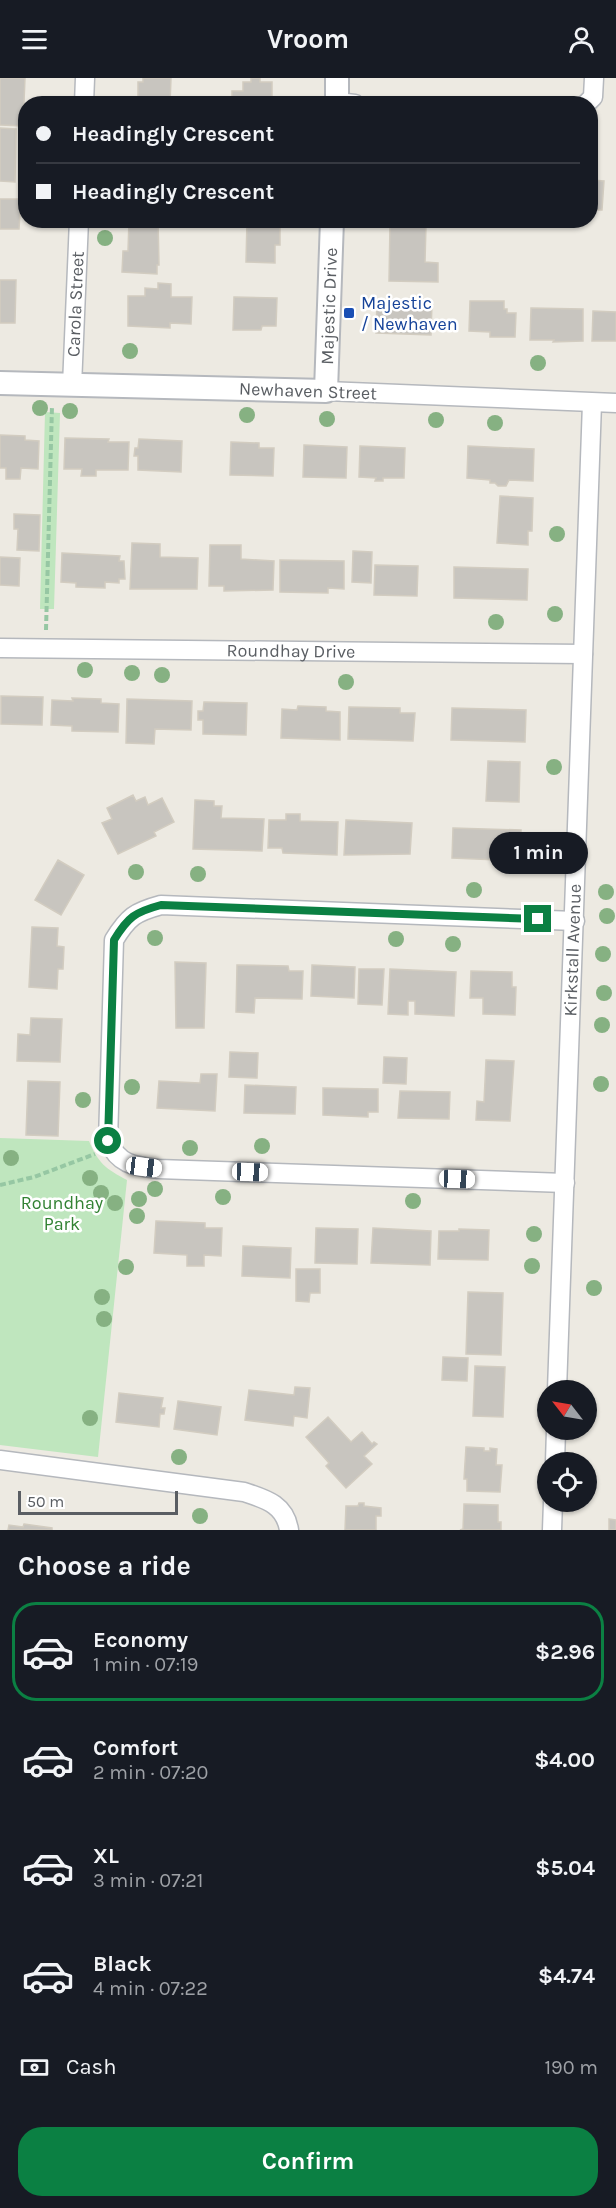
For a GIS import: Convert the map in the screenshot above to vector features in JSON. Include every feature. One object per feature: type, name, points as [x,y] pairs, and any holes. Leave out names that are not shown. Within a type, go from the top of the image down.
[{"type":"street","points":[[84,96],[85,78]]},
{"type":"street","points":[[337,78],[341,96]]},
{"type":"street","points":[[593,96],[594,78]]},
{"type":"street","name":"Carola Street","points":[[63,386],[78,228]]},
{"type":"street","name":"Majestic Drive","points":[[326,391],[332,228]]},
{"type":"street","name":"Newhaven Street","points":[[0,383],[326,391],[616,403]]},
{"type":"street","name":"Kirkstall Avenue","points":[[557,1380],[592,403]]},
{"type":"street","name":"Roundhay Drive","points":[[0,648],[583,654]]},
{"type":"street","points":[[565,1183],[158,1169],[130,1165],[112,1151],[108,1141],[114,940],[126,921],[139,911],[161,905],[575,921]]},
{"type":"street","points":[[0,1460],[244,1492],[272,1502],[288,1519],[289,1530]]},
{"type":"street","points":[[552,1530],[553,1512]]},
{"type":"path","points":[[45,648],[63,386]]},
{"type":"path","points":[[0,1185],[34,1177],[93,1156],[108,1141]]},
{"type":"green space","points":[[45,412],[60,413],[54,609],[40,609]]},
{"type":"green space","name":"Roundhay Park","points":[[0,1138],[89,1141],[104,1165],[127,1180],[98,1457],[0,1445]]},
{"type":"building","points":[[0,78],[25,78],[24,96],[18,96],[18,126],[0,125]]},
{"type":"building","points":[[143,78],[171,78],[170,96],[138,96],[138,82],[143,82]]},
{"type":"building","points":[[251,78],[260,78],[260,82],[272,82],[272,96],[232,96],[232,91],[243,91],[243,82],[251,82]]},
{"type":"building","points":[[0,128],[16,129],[15,182],[0,181]]},
{"type":"building","points":[[598,181],[604,181],[602,210],[598,210]]},
{"type":"building","points":[[0,199],[18,199],[19,229],[0,229]]},
{"type":"building","points":[[129,228],[158,228],[157,274],[122,272],[123,251],[128,251]]},
{"type":"building","points":[[247,228],[280,228],[280,245],[275,245],[275,263],[246,262]]},
{"type":"building","points":[[390,228],[426,228],[425,262],[438,263],[438,282],[389,281]]},
{"type":"building","points":[[0,280],[16,280],[15,323],[0,323]]},
{"type":"building","points":[[158,283],[171,284],[171,297],[192,297],[191,324],[170,323],[170,328],[128,326],[128,296],[145,296],[145,288],[158,289]]},
{"type":"building","points":[[234,297],[277,298],[276,326],[262,326],[261,330],[233,330]]},
{"type":"building","points":[[377,301],[432,302],[431,335],[376,333]]},
{"type":"building","points":[[470,301],[504,301],[504,309],[507,309],[507,313],[516,313],[515,337],[490,337],[490,332],[469,331]]},
{"type":"building","points":[[531,308],[583,309],[583,341],[530,340]]},
{"type":"building","points":[[593,311],[616,312],[616,341],[592,341]]},
{"type":"building","points":[[0,435],[25,436],[25,440],[39,441],[38,469],[21,468],[20,479],[6,479],[6,468],[0,468]]},
{"type":"building","points":[[65,438],[129,442],[128,470],[96,470],[96,476],[81,476],[82,469],[64,469]]},
{"type":"building","points":[[139,439],[182,441],[181,472],[138,470],[138,456],[134,456]]},
{"type":"building","points":[[231,442],[259,443],[259,448],[274,448],[273,476],[230,475]]},
{"type":"building","points":[[304,445],[347,447],[346,478],[303,477]]},
{"type":"building","points":[[360,446],[405,448],[404,478],[383,478],[383,481],[375,481],[376,478],[359,477]]},
{"type":"building","points":[[468,446],[534,449],[533,481],[509,480],[506,486],[498,486],[490,483],[490,480],[467,478]]},
{"type":"building","points":[[500,496],[533,498],[532,531],[528,531],[528,545],[497,543]]},
{"type":"building","points":[[14,514],[40,515],[39,551],[17,550],[18,529],[14,529]]},
{"type":"building","points":[[132,543],[160,544],[160,557],[198,558],[197,589],[130,589]]},
{"type":"building","points":[[210,545],[241,545],[241,559],[274,561],[273,590],[224,591],[224,586],[209,586]]},
{"type":"building","points":[[353,551],[372,552],[371,583],[352,582]]},
{"type":"building","points":[[62,553],[120,556],[119,561],[124,561],[125,579],[119,579],[119,583],[105,582],[105,588],[76,587],[76,583],[61,582]]},
{"type":"building","points":[[0,557],[20,558],[19,586],[0,585]]},
{"type":"building","points":[[280,560],[344,561],[344,589],[328,588],[328,593],[280,592]]},
{"type":"building","points":[[375,565],[418,566],[417,596],[374,595]]},
{"type":"building","points":[[454,567],[528,569],[527,600],[454,598]]},
{"type":"building","points":[[1,696],[43,697],[42,725],[1,724]]},
{"type":"building","points":[[72,698],[101,699],[101,703],[119,704],[118,732],[72,731],[72,726],[51,725],[52,700],[73,701]]},
{"type":"building","points":[[127,699],[192,701],[191,730],[155,729],[154,744],[126,743]]},
{"type":"building","points":[[204,702],[247,703],[246,735],[203,734],[203,720],[198,720],[198,711],[203,711]]},
{"type":"building","points":[[298,706],[326,707],[326,711],[340,712],[340,740],[281,738],[282,709],[297,710]]},
{"type":"building","points":[[349,707],[400,708],[400,713],[415,713],[413,741],[348,739]]},
{"type":"building","points":[[452,708],[526,710],[525,742],[451,740]]},
{"type":"building","points":[[488,761],[520,762],[519,802],[486,801]]},
{"type":"building","points":[[133,795],[136,801],[145,797],[148,805],[162,798],[174,822],[154,832],[156,836],[118,854],[102,823],[112,819],[107,808]]},
{"type":"building","points":[[195,800],[214,801],[214,806],[222,806],[221,818],[264,819],[262,851],[193,849]]},
{"type":"building","points":[[286,814],[300,814],[300,821],[338,822],[337,855],[283,853],[282,848],[268,848],[269,820],[286,820]]},
{"type":"building","points":[[346,820],[412,823],[410,854],[344,855]]},
{"type":"building","points":[[453,828],[521,830],[520,861],[452,858]]},
{"type":"building","points":[[58,860],[84,875],[61,915],[35,900]]},
{"type":"building","points":[[32,927],[58,928],[57,946],[64,947],[63,969],[58,969],[57,989],[29,987]]},
{"type":"building","points":[[175,962],[206,963],[204,1028],[176,1028]]},
{"type":"building","points":[[237,965],[288,966],[289,971],[303,971],[302,999],[255,998],[254,1013],[236,1012]]},
{"type":"building","points":[[312,965],[355,967],[354,998],[311,996]]},
{"type":"building","points":[[359,969],[384,969],[382,1005],[358,1004]]},
{"type":"building","points":[[390,969],[456,972],[454,1016],[415,1014],[415,1001],[408,1001],[408,1015],[388,1014]]},
{"type":"building","points":[[471,971],[512,972],[512,987],[516,987],[515,1015],[483,1014],[483,998],[470,998]]},
{"type":"building","points":[[31,1018],[62,1019],[60,1062],[17,1061],[18,1034],[30,1035]]},
{"type":"building","points":[[230,1052],[258,1053],[257,1078],[229,1077]]},
{"type":"building","points":[[384,1057],[407,1058],[406,1084],[383,1083]]},
{"type":"building","points":[[486,1060],[514,1061],[510,1121],[476,1120],[477,1101],[484,1102]]},
{"type":"building","points":[[201,1074],[217,1074],[215,1111],[157,1108],[159,1081],[200,1083]]},
{"type":"building","points":[[28,1081],[60,1082],[58,1136],[26,1135]]},
{"type":"building","points":[[245,1085],[296,1087],[295,1114],[244,1113]]},
{"type":"building","points":[[323,1088],[378,1089],[378,1112],[368,1112],[368,1117],[323,1115]]},
{"type":"building","points":[[400,1091],[450,1092],[449,1119],[398,1118]]},
{"type":"building","points":[[156,1221],[205,1223],[205,1228],[222,1228],[221,1256],[204,1255],[204,1266],[187,1266],[187,1255],[154,1253]]},
{"type":"building","points":[[316,1228],[358,1229],[357,1264],[315,1263]]},
{"type":"building","points":[[373,1228],[431,1231],[430,1265],[371,1263]]},
{"type":"building","points":[[459,1229],[489,1230],[488,1260],[438,1259],[439,1231],[459,1231]]},
{"type":"building","points":[[243,1246],[291,1248],[290,1278],[242,1276]]},
{"type":"building","points":[[296,1269],[320,1269],[320,1293],[310,1293],[309,1302],[296,1301]]},
{"type":"building","points":[[468,1292],[503,1293],[501,1355],[466,1354]]},
{"type":"building","points":[[443,1357],[468,1358],[467,1381],[442,1380]]},
{"type":"building","points":[[475,1366],[505,1367],[503,1417],[473,1416]]},
{"type":"building","points":[[295,1387],[310,1388],[307,1418],[294,1416],[293,1426],[245,1420],[249,1390],[294,1395]]},
{"type":"building","points":[[119,1393],[163,1398],[161,1408],[165,1408],[164,1414],[160,1414],[159,1427],[116,1422]]},
{"type":"building","points":[[178,1401],[221,1407],[217,1435],[174,1429]]},
{"type":"building","points":[[328,1417],[351,1442],[362,1432],[372,1444],[374,1442],[377,1444],[364,1456],[372,1464],[346,1488],[326,1466],[329,1463],[306,1437]]},
{"type":"building","points":[[466,1447],[484,1448],[484,1451],[490,1451],[490,1448],[497,1449],[496,1465],[502,1465],[500,1492],[467,1491],[467,1479],[464,1479]]},
{"type":"building","points":[[359,1503],[364,1503],[364,1506],[381,1508],[381,1516],[376,1516],[376,1530],[345,1530],[346,1506],[358,1506]]},
{"type":"building","points":[[464,1504],[498,1505],[498,1522],[501,1522],[501,1530],[460,1530],[463,1529]]},
{"type":"building","points":[[609,1519],[616,1520],[616,1530],[609,1530]]},
{"type":"building","points":[[24,1524],[52,1528],[52,1530],[8,1530],[9,1525],[23,1527]]},
{"type":"place","name":"Majestic / Newhaven","points":[[349,313]]},
{"type":"route","points":[[108,1141],[114,940],[126,921],[139,911],[161,905],[538,919]]}]
